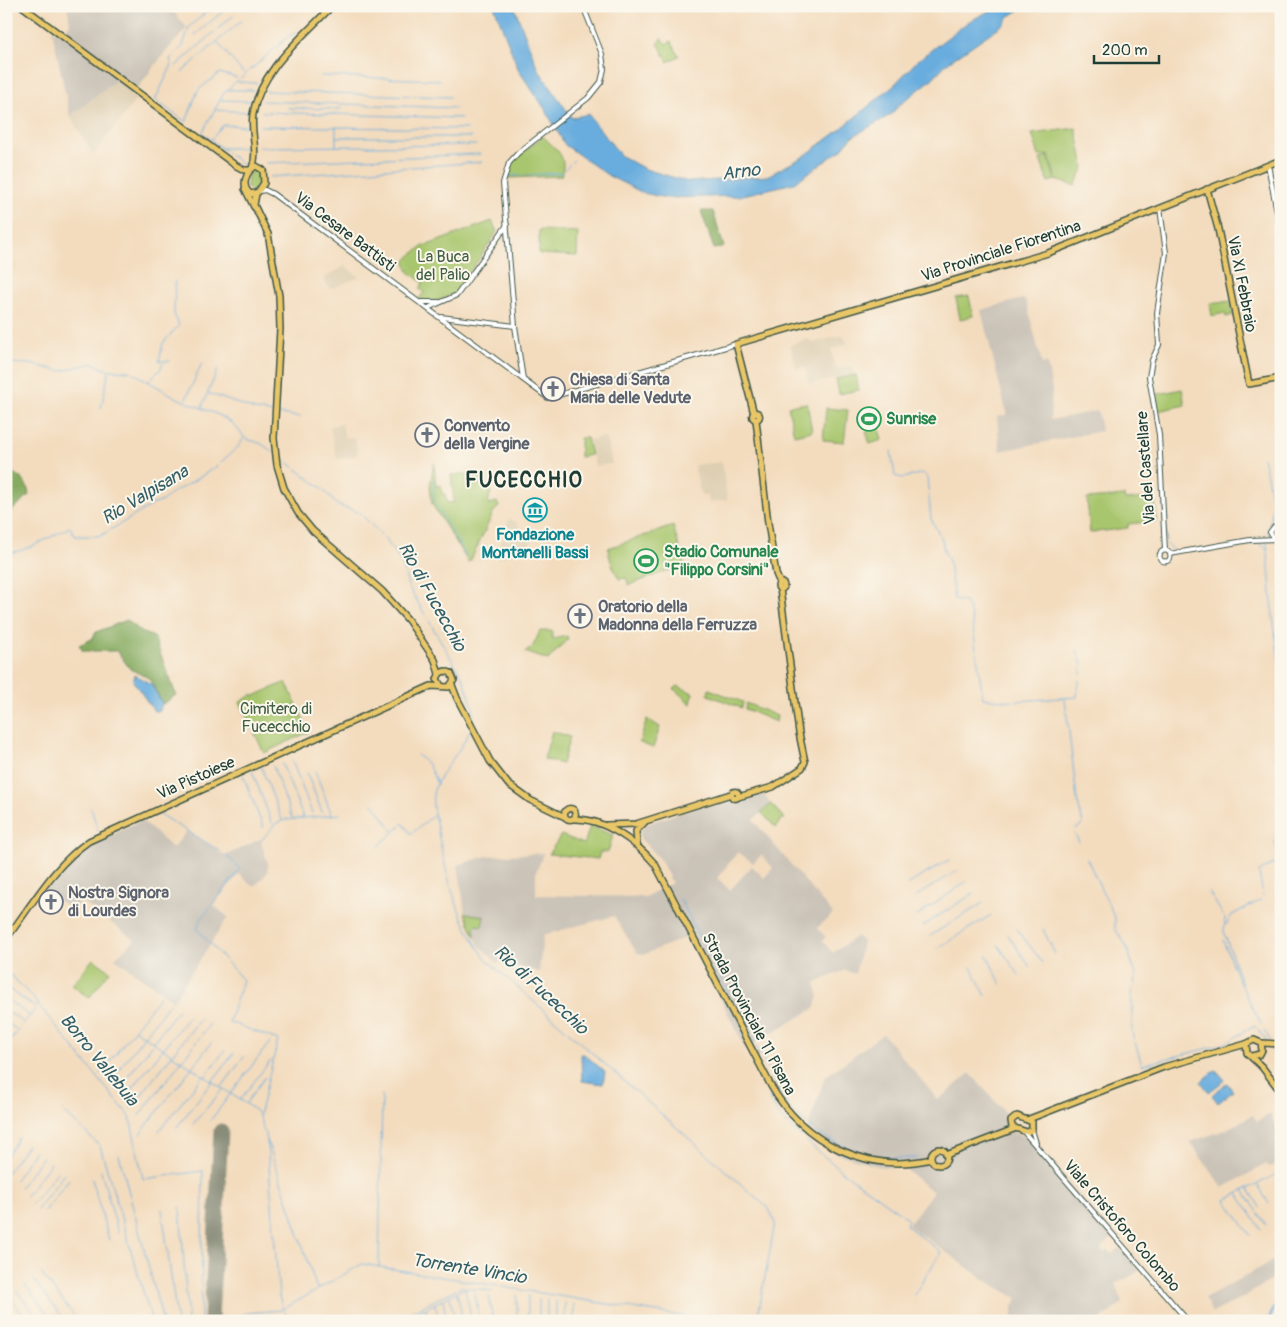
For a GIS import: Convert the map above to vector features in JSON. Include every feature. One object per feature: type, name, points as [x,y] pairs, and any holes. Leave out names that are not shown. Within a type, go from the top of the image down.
[{"type":"main road","points":[[22,6],[235,165],[244,170],[257,166],[262,168]]},
{"type":"main road","points":[[258,214],[245,193],[245,183],[251,169],[254,152],[253,115],[265,81],[279,62],[332,6]]},
{"type":"main road","name":"Via Cesare Battisti","points":[[254,152],[265,178]]},
{"type":"main road","name":"Via Provinciale Fiorentina","points":[[736,344],[1048,253],[1281,160]]},
{"type":"main road","points":[[235,165],[242,173],[249,193],[258,192]]},
{"type":"main road","points":[[265,178],[254,202],[270,242],[280,296],[275,453],[284,488],[312,531],[396,606],[415,628],[435,660],[454,677],[446,686],[438,676],[435,660]]},
{"type":"main road","name":"Via XI Febbraio","points":[[1207,190],[1218,229],[1249,384],[1281,378]]},
{"type":"main road","points":[[595,824],[629,825],[773,787],[803,767],[806,757],[799,734],[780,586],[768,523],[756,420],[759,415],[754,414],[736,344]]},
{"type":"main road","points":[[438,676],[448,671]]},
{"type":"main road","name":"Via Pistoiese","points":[[432,686],[438,676]]},
{"type":"main road","name":"Via Pistoiese","points":[[6,939],[46,883],[71,854],[89,841],[432,686],[446,686]]},
{"type":"main road","name":"Strada Provinciale 11 Pisana","points":[[446,686],[457,698],[494,768],[508,784],[530,800],[566,814],[569,820],[575,816]]},
{"type":"main road","name":"Strada Provinciale 11 Pisana","points":[[566,814],[572,809],[575,816],[626,837],[637,844],[659,871],[771,1086],[795,1120],[824,1142],[859,1157],[896,1163],[931,1159]]},
{"type":"main road","points":[[626,837],[647,821]]},
{"type":"main road","points":[[626,837],[629,825]]},
{"type":"main road","points":[[636,831],[637,844]]},
{"type":"main road","points":[[1278,1044],[1260,1043],[1253,1040],[1246,1044],[1247,1053],[1262,1067],[1281,1092]]},
{"type":"main road","points":[[1260,1043],[1262,1067]]},
{"type":"main road","name":"Strada Provinciale 11 Pisana","points":[[1012,1127],[1023,1131],[1047,1114],[1164,1067],[1246,1044]]},
{"type":"main road","points":[[1252,1056],[1278,1044]]},
{"type":"main road","name":"Strada Provinciale 11 Pisana","points":[[1230,1050],[1247,1053]]},
{"type":"main road","name":"Strada Provinciale 11 Pisana","points":[[946,1155],[996,1136],[1012,1127],[1014,1117],[1032,1124]]},
{"type":"main road","name":"Strada Provinciale 11 Pisana","points":[[937,1149],[942,1150],[946,1155],[945,1160],[941,1164],[935,1164],[931,1159],[932,1153],[937,1149]]},
{"type":"street","points":[[523,379],[515,326],[503,183],[505,172],[512,160],[545,131],[588,98],[598,88],[603,77],[603,58],[583,6]]},
{"type":"street","points":[[1268,165],[1281,233]]},
{"type":"street","name":"Via Cesare Battisti","points":[[265,178],[266,184],[273,194]]},
{"type":"street","name":"Via Cesare Battisti","points":[[258,192],[265,190],[273,194],[548,398],[736,344]]},
{"type":"street","name":"Via del Castellare","points":[[1160,208],[1166,252],[1157,313],[1159,345],[1152,360],[1149,377],[1158,426],[1165,550]]},
{"type":"street","points":[[428,308],[457,295],[461,291],[507,225]]},
{"type":"street","points":[[419,302],[441,302]]},
{"type":"street","points":[[439,317],[515,326]]},
{"type":"street","points":[[1265,540],[1271,534],[1274,527],[1281,526]]},
{"type":"street","points":[[1271,534],[1279,538]]},
{"type":"street","points":[[1170,554],[1169,559],[1162,560],[1159,555],[1165,550],[1170,554],[1250,540],[1279,538]]},
{"type":"street","name":"Viale Cristoforo Colombo","points":[[1032,1124],[1038,1147]]},
{"type":"street","name":"Viale Cristoforo Colombo","points":[[1023,1131],[1188,1321]]},
{"type":"shaded area","points":[[67,6],[169,6],[187,28],[137,89],[138,97],[116,81],[70,116],[52,30],[62,33],[70,23]]},
{"type":"shaded area","points":[[117,81],[138,97],[93,155],[70,116]]},
{"type":"shaded area","points":[[345,266],[359,277],[330,289],[323,279]]},
{"type":"shaded area","points":[[1022,299],[1026,301],[1042,364],[1047,363],[1052,390],[1050,420],[1098,411],[1101,431],[1000,451],[997,417],[1007,415],[981,310]]},
{"type":"shaded area","points":[[843,335],[847,344],[831,349],[836,369],[852,365],[855,375],[809,384],[805,367],[796,368],[790,345],[809,339],[812,343]]},
{"type":"shaded area","points":[[342,424],[345,438],[355,437],[358,455],[337,459],[330,426]]},
{"type":"shaded area","points":[[606,437],[612,464],[595,466],[589,440]]},
{"type":"shaded area","points":[[722,462],[727,500],[709,503],[708,494],[701,496],[694,465]]},
{"type":"shaded area","points":[[509,518],[517,523],[525,535],[533,530],[537,538],[530,542],[530,545],[513,551],[514,554],[497,558],[494,555],[505,535]]},
{"type":"shaded area","points":[[763,794],[771,804],[753,820],[833,914],[817,928],[826,937],[822,940],[833,953],[857,936],[863,942],[855,974],[845,970],[815,983],[819,996],[815,1008],[745,1048],[689,936],[645,954],[637,953],[614,916],[543,935],[539,972],[499,962],[498,964],[479,945],[465,913],[458,865],[487,856],[544,853],[536,872],[536,895],[645,897],[672,883],[661,861],[640,838],[641,829],[647,824],[710,802],[726,800],[735,802],[741,797]],"holes":[[[738,852],[753,863],[762,855],[773,868],[764,878],[752,866],[730,890],[717,878]]]},
{"type":"shaded area","points":[[141,820],[173,848],[187,831],[225,856],[260,839],[268,864],[267,873],[254,887],[239,874],[213,905],[228,917],[173,1001],[115,958],[135,940],[83,902],[69,908],[44,890],[75,854]]},
{"type":"shaded area","points":[[883,1034],[938,1100],[970,1073],[1008,1116],[1008,1126],[1012,1132],[1028,1137],[1114,1236],[1101,1248],[1105,1253],[1108,1250],[1113,1254],[1120,1248],[1140,1270],[1116,1283],[1122,1303],[1099,1321],[1013,1321],[1013,1307],[1017,1298],[985,1280],[908,1225],[933,1192],[904,1168],[880,1167],[835,1153],[806,1133],[825,1077]]},
{"type":"shaded area","points":[[1270,1114],[1281,1137],[1281,1161],[1269,1167],[1266,1164],[1223,1188],[1190,1142],[1225,1130],[1253,1115],[1257,1122]]},
{"type":"shaded area","points":[[1281,1256],[1281,1274],[1244,1297],[1212,1313],[1205,1298]]},
{"type":"green space","points":[[662,38],[666,44],[671,41],[679,56],[668,62],[658,43]]},
{"type":"green space","points":[[1076,128],[1084,167],[1075,186],[1056,180],[1049,155],[1039,156],[1032,134]]},
{"type":"green space","points":[[543,136],[560,153],[563,163],[561,176],[507,178],[512,162]]},
{"type":"green space","points":[[1048,156],[1055,180],[1048,182],[1040,159]]},
{"type":"green space","points":[[254,168],[263,172],[261,187],[253,193],[247,187],[248,176]]},
{"type":"green space","points":[[701,211],[713,211],[724,247],[714,249]]},
{"type":"green space","name":"La Buca del Palio","points":[[492,221],[497,232],[456,293],[440,300],[427,302],[419,299],[424,292],[419,289],[423,283],[409,272],[405,262],[412,254],[422,247]]},
{"type":"green space","points":[[539,230],[578,232],[577,256],[539,254]]},
{"type":"green space","points":[[969,296],[973,316],[960,319],[956,298]]},
{"type":"green space","points":[[1230,301],[1233,315],[1226,317],[1225,313],[1212,316],[1210,304]]},
{"type":"green space","points":[[856,375],[859,390],[839,394],[836,379]]},
{"type":"green space","points":[[1182,389],[1185,405],[1158,411],[1154,395]]},
{"type":"green space","points":[[807,403],[812,431],[794,435],[788,406]]},
{"type":"green space","points":[[826,408],[848,410],[844,442],[823,440]]},
{"type":"green space","points":[[879,427],[882,440],[870,444],[866,431]]},
{"type":"green space","points":[[580,438],[587,438],[591,455],[580,457]]},
{"type":"green space","points":[[434,463],[436,486],[441,485],[442,494],[445,494],[447,503],[454,502],[451,475],[475,475],[485,485],[492,485],[488,504],[497,502],[499,507],[494,511],[471,560],[468,562],[432,504],[430,486]]},
{"type":"green space","points":[[6,470],[25,482],[29,495],[6,516]]},
{"type":"green space","points":[[1124,496],[1125,500],[1155,497],[1157,521],[1128,524],[1128,528],[1090,533],[1087,499]]},
{"type":"green space","name":"Stadio Comunale \"Filippo Corsini\"","points":[[673,526],[685,567],[667,571],[629,585],[626,578],[619,579],[611,561],[608,548]]},
{"type":"green space","points":[[127,620],[143,633],[154,637],[176,695],[163,704],[149,678],[130,669],[117,651],[83,651],[79,645],[92,639],[96,632]]},
{"type":"green space","points":[[540,631],[552,631],[552,639],[567,636],[568,639],[548,660],[525,652],[532,648]]},
{"type":"green space","name":"Cimitero di Fucecchio","points":[[286,682],[309,732],[264,753],[240,702],[253,694],[254,696]]},
{"type":"green space","points":[[678,686],[693,693],[691,704],[674,689]]},
{"type":"green space","points":[[709,689],[743,702],[742,708],[708,695]]},
{"type":"green space","points":[[746,703],[777,716],[776,722],[745,709]]},
{"type":"green space","points":[[647,719],[660,727],[653,748],[638,742]]},
{"type":"green space","points":[[552,731],[570,737],[562,764],[544,759]]},
{"type":"green space","points":[[771,804],[785,819],[781,819],[776,828],[761,812]]},
{"type":"green space","points":[[590,826],[613,835],[608,852],[600,852],[598,859],[549,854],[561,835],[584,844]]},
{"type":"green space","points":[[465,913],[484,916],[482,926],[476,925],[474,928],[475,937]]},
{"type":"green space","points":[[93,959],[110,971],[89,998],[72,985]]},
{"type":"water","name":"Arno","points":[[494,6],[514,6],[538,69],[572,118],[588,114],[621,156],[645,169],[689,182],[767,176],[803,157],[837,132],[893,86],[918,60],[968,22],[999,6],[1026,6],[1008,17],[1005,23],[947,63],[931,80],[898,106],[892,114],[852,137],[841,150],[794,183],[739,196],[667,198],[643,193],[609,176],[565,145],[545,109],[519,71]]},
{"type":"water","points":[[135,675],[151,684],[162,703],[160,711],[154,711],[133,681]]},
{"type":"water","points":[[581,1054],[584,1054],[605,1072],[603,1084],[582,1081]]},
{"type":"water","points":[[1216,1070],[1225,1080],[1209,1092],[1201,1082]]},
{"type":"water","points":[[1227,1083],[1233,1091],[1218,1103],[1212,1095]]},
{"type":"waterway","points":[[213,6],[189,27],[183,46],[170,59],[172,65],[155,100],[186,122],[198,90],[220,73],[237,78]]},
{"type":"waterway","points":[[195,35],[229,6]]},
{"type":"waterway","points":[[176,66],[234,15]]},
{"type":"waterway","points":[[182,72],[241,21]]},
{"type":"waterway","points":[[241,78],[289,36],[298,32]]},
{"type":"waterway","points":[[218,43],[243,73]]},
{"type":"waterway","points":[[321,76],[440,80]]},
{"type":"waterway","points":[[238,80],[224,93],[202,133],[246,167]]},
{"type":"waterway","points":[[238,82],[257,83]]},
{"type":"waterway","points":[[229,90],[253,90]]},
{"type":"waterway","points":[[266,91],[450,97]]},
{"type":"waterway","points":[[221,100],[250,101]]},
{"type":"waterway","points":[[262,101],[455,108]]},
{"type":"waterway","points":[[288,108],[341,109]]},
{"type":"waterway","points":[[215,110],[249,112]]},
{"type":"waterway","points":[[262,112],[461,118]]},
{"type":"waterway","points":[[211,140],[223,125],[247,126]]},
{"type":"waterway","points":[[260,126],[467,129]]},
{"type":"waterway","points":[[336,127],[336,146]]},
{"type":"waterway","points":[[336,137],[471,137]]},
{"type":"waterway","points":[[259,147],[476,145]]},
{"type":"waterway","points":[[220,148],[250,148]]},
{"type":"waterway","points":[[266,163],[480,154]]},
{"type":"waterway","points":[[508,176],[561,173],[574,160]]},
{"type":"waterway","points":[[270,177],[483,162]]},
{"type":"waterway","points":[[163,361],[159,361],[163,343],[179,325],[174,314],[175,281]]},
{"type":"waterway","points":[[164,361],[170,361]]},
{"type":"waterway","points":[[6,363],[30,364],[61,371],[93,363],[107,370],[130,371],[177,398],[221,416],[233,424],[246,439],[260,443],[273,452]]},
{"type":"waterway","points":[[148,381],[160,370],[163,363]]},
{"type":"waterway","points":[[185,401],[202,363]]},
{"type":"waterway","points":[[202,407],[218,369]]},
{"type":"waterway","points":[[101,408],[109,371]]},
{"type":"waterway","points":[[208,393],[255,410],[273,413]]},
{"type":"waterway","points":[[279,414],[300,417]]},
{"type":"waterway","name":"Rio Valpisana","points":[[220,463],[238,447],[244,438]]},
{"type":"waterway","points":[[891,451],[895,476],[903,478],[923,473],[927,477],[931,519],[942,539],[944,551],[949,561],[954,600],[965,602],[971,614],[983,698],[1013,701]]},
{"type":"waterway","points":[[1162,451],[1163,468]]},
{"type":"waterway","name":"Rio di Fucecchio","points":[[279,456],[323,489],[337,505],[360,513],[386,540],[403,565],[408,586],[463,678],[473,707],[473,722]]},
{"type":"waterway","points":[[1263,457],[1273,505],[1268,534]]},
{"type":"waterway","name":"Rio Valpisana","points":[[6,555],[31,547],[70,527],[75,536],[100,536],[154,504],[161,502],[217,466]]},
{"type":"waterway","points":[[434,479],[434,502],[467,557]]},
{"type":"waterway","points":[[1164,500],[1166,541]]},
{"type":"waterway","points":[[1267,542],[1273,617],[1281,673]]},
{"type":"waterway","points":[[1239,547],[1259,543],[1268,550]]},
{"type":"waterway","points":[[1167,544],[1174,552]]},
{"type":"waterway","points":[[1077,650],[1082,664],[1081,674]]},
{"type":"waterway","points":[[1016,701],[1077,697],[1079,680]]},
{"type":"waterway","points":[[1065,699],[1077,799],[1083,824],[1076,829]]},
{"type":"waterway","name":"Rio di Fucecchio","points":[[471,728],[463,744],[438,782],[433,795],[434,811],[450,884],[469,933],[489,962],[769,1209],[775,1223],[757,1321]]},
{"type":"waterway","points":[[417,755],[428,764],[437,784]]},
{"type":"waterway","points":[[292,761],[312,813]]},
{"type":"waterway","points":[[282,764],[303,817]]},
{"type":"waterway","points":[[261,766],[282,820]]},
{"type":"waterway","points":[[273,766],[292,818]]},
{"type":"waterway","points":[[252,771],[272,823]]},
{"type":"waterway","points":[[287,820],[332,815],[315,771]]},
{"type":"waterway","points":[[307,773],[322,812]]},
{"type":"waterway","points":[[243,775],[263,827]]},
{"type":"waterway","points":[[373,803],[393,831]]},
{"type":"waterway","points":[[91,808],[98,831]]},
{"type":"waterway","points":[[1263,896],[1259,872],[1280,860],[1275,843],[1281,808]]},
{"type":"waterway","points":[[157,813],[220,851]]},
{"type":"waterway","points":[[331,815],[340,814]]},
{"type":"waterway","points":[[378,847],[403,823],[411,834],[434,815]]},
{"type":"waterway","points":[[261,841],[275,824],[287,819]]},
{"type":"waterway","points":[[1075,834],[1079,842]]},
{"type":"waterway","points":[[227,856],[240,869],[200,921],[197,929],[243,980],[229,1022],[278,1040],[259,1116],[317,1289]]},
{"type":"waterway","points":[[1087,859],[1115,918],[1115,929],[1126,945],[1136,975],[1132,993],[1132,1033],[1142,1065],[1225,1044],[1253,1026],[1257,1028]]},
{"type":"waterway","points":[[907,885],[949,860]]},
{"type":"waterway","points":[[915,897],[957,871]]},
{"type":"waterway","points":[[917,916],[966,882]]},
{"type":"waterway","points":[[1209,892],[1223,915]]},
{"type":"waterway","points":[[923,926],[974,893]]},
{"type":"waterway","points":[[680,899],[717,971]]},
{"type":"waterway","points":[[1226,925],[1232,915],[1261,900]]},
{"type":"waterway","points":[[930,936],[983,903]]},
{"type":"waterway","points":[[938,948],[991,915]]},
{"type":"waterway","points":[[1225,918],[1224,932],[1244,991],[1261,1024]]},
{"type":"waterway","points":[[1017,929],[1042,962]]},
{"type":"waterway","points":[[1043,929],[1055,954]]},
{"type":"waterway","points":[[1008,935],[1030,967]]},
{"type":"waterway","points":[[1223,940],[1240,984]]},
{"type":"waterway","points":[[998,945],[1020,976]]},
{"type":"waterway","points":[[987,956],[1001,984]]},
{"type":"waterway","points":[[971,967],[986,996]]},
{"type":"waterway","name":"Borro Vallebuia","points":[[6,970],[32,997],[130,1117],[143,1179],[203,1171],[201,1321]]},
{"type":"waterway","points":[[720,978],[788,1106]]},
{"type":"waterway","points":[[6,987],[35,1007]]},
{"type":"waterway","points":[[100,1074],[161,995]]},
{"type":"waterway","points":[[6,999],[29,1015]]},
{"type":"waterway","points":[[109,1082],[170,1003]]},
{"type":"waterway","points":[[8,1044],[38,1005]]},
{"type":"waterway","points":[[6,1010],[23,1022]]},
{"type":"waterway","points":[[153,1042],[178,1010]]},
{"type":"waterway","points":[[124,1099],[189,1016]]},
{"type":"waterway","points":[[131,1108],[200,1019]]},
{"type":"waterway","points":[[6,1022],[17,1030]]},
{"type":"waterway","points":[[138,1117],[211,1023]]},
{"type":"waterway","points":[[135,1030],[255,1110],[259,1116]]},
{"type":"waterway","points":[[1264,1030],[1270,1040]]},
{"type":"waterway","points":[[1259,1031],[1266,1040]]},
{"type":"waterway","points":[[6,1034],[11,1037]]},
{"type":"waterway","points":[[210,1121],[270,1042]]},
{"type":"waterway","points":[[140,1134],[211,1043]]},
{"type":"waterway","points":[[117,1090],[153,1044]]},
{"type":"waterway","points":[[1275,1048],[1281,1058]]},
{"type":"waterway","points":[[1271,1049],[1281,1066]]},
{"type":"waterway","points":[[205,1077],[225,1050]]},
{"type":"waterway","points":[[177,1127],[234,1053]]},
{"type":"waterway","points":[[221,1088],[244,1057]]},
{"type":"waterway","points":[[240,1100],[270,1061]]},
{"type":"waterway","points":[[159,1131],[202,1077]]},
{"type":"waterway","points":[[246,1103],[265,1077]]},
{"type":"waterway","points":[[193,1124],[223,1089]]},
{"type":"waterway","points":[[771,1094],[769,1099],[780,1117],[801,1137]]},
{"type":"waterway","points":[[379,1267],[382,1095]]},
{"type":"waterway","points":[[791,1109],[807,1124]]},
{"type":"waterway","points":[[62,1110],[100,1146],[152,1321]]},
{"type":"waterway","points":[[809,1126],[834,1142],[860,1152],[888,1157],[917,1158]]},
{"type":"waterway","points":[[981,1137],[993,1132]]},
{"type":"waterway","points":[[6,1142],[11,1134]]},
{"type":"waterway","points":[[6,1157],[18,1138]]},
{"type":"waterway","points":[[948,1151],[978,1138]]},
{"type":"waterway","points":[[267,1141],[279,1296],[283,1309]]},
{"type":"waterway","points":[[806,1141],[844,1173],[899,1212]]},
{"type":"waterway","points":[[7,1173],[27,1145]]},
{"type":"waterway","points":[[15,1180],[35,1151]]},
{"type":"waterway","points":[[119,1155],[163,1321]]},
{"type":"waterway","points":[[20,1187],[43,1157]]},
{"type":"waterway","points":[[26,1196],[51,1163]]},
{"type":"waterway","points":[[32,1204],[59,1170]]},
{"type":"waterway","points":[[101,1171],[118,1232]]},
{"type":"waterway","points":[[1250,1235],[1226,1200],[1281,1172]]},
{"type":"waterway","points":[[37,1210],[64,1174]]},
{"type":"waterway","points":[[45,1211],[69,1179]]},
{"type":"waterway","points":[[92,1179],[109,1240]]},
{"type":"waterway","points":[[1258,1185],[1269,1204]]},
{"type":"waterway","points":[[1248,1188],[1260,1207]]},
{"type":"waterway","points":[[1244,1190],[1266,1225]]},
{"type":"waterway","points":[[1238,1194],[1261,1229]]},
{"type":"waterway","points":[[180,1207],[188,1321]]},
{"type":"waterway","points":[[162,1209],[177,1321]]},
{"type":"waterway","points":[[902,1214],[908,1220],[906,1225],[941,1252],[914,1295]]},
{"type":"waterway","name":"Torrente Vincio","points":[[233,1321],[246,1313],[282,1310],[362,1264],[712,1321]]},
{"type":"waterway","points":[[41,1273],[78,1321]]},
{"type":"waterway","points":[[34,1280],[65,1321]]},
{"type":"waterway","points":[[25,1285],[53,1321]]},
{"type":"waterway","points":[[393,1321],[463,1286]]},
{"type":"waterway","points":[[465,1288],[472,1321]]},
{"type":"waterway","points":[[401,1321],[465,1288],[493,1291]]},
{"type":"waterway","points":[[474,1290],[480,1321]]},
{"type":"waterway","points":[[17,1291],[40,1321]]},
{"type":"waterway","points":[[457,1293],[463,1321]]},
{"type":"waterway","points":[[1268,1321],[1281,1294]]},
{"type":"waterway","points":[[517,1295],[517,1321]]},
{"type":"waterway","points":[[489,1296],[493,1321]]},
{"type":"waterway","points":[[528,1296],[528,1321]]},
{"type":"waterway","points":[[10,1297],[28,1321]]},
{"type":"waterway","points":[[450,1297],[455,1321]]},
{"type":"waterway","points":[[539,1299],[539,1321]]},
{"type":"waterway","points":[[547,1299],[547,1321]]},
{"type":"waterway","points":[[443,1300],[447,1321]]},
{"type":"waterway","points":[[556,1301],[556,1321]]},
{"type":"waterway","points":[[565,1303],[565,1321]]},
{"type":"waterway","points":[[435,1304],[439,1321]]},
{"type":"waterway","points":[[574,1304],[574,1321]]},
{"type":"waterway","points":[[6,1309],[15,1321]]},
{"type":"waterway","points":[[426,1309],[429,1321]]},
{"type":"waterway","points":[[285,1312],[290,1321]]},
{"type":"waterway","points":[[418,1314],[419,1321]]},
{"type":"waterway","points":[[271,1321],[288,1317]]},
{"type":"runway","points":[[211,1319],[221,1131]]},
{"type":"place","name":"Chiesa di Santa Maria delle Vedute","points":[[553,389]]},
{"type":"place","name":"Sunrise","points":[[869,419]]},
{"type":"place","name":"Convento della Vergine","points":[[427,435]]},
{"type":"place","name":"Fondazione Montanelli Bassi","points":[[535,510]]},
{"type":"place","name":"Stadio Comunale \"Filippo Corsini\"","points":[[646,561]]},
{"type":"place","name":"Oratorio della Madonna della Ferruzza","points":[[580,616]]},
{"type":"place","name":"Nostra Signora di Lourdes","points":[[51,902]]},
{"type":"district","name":"FUCECCHIO","points":[[524,480]]}]
